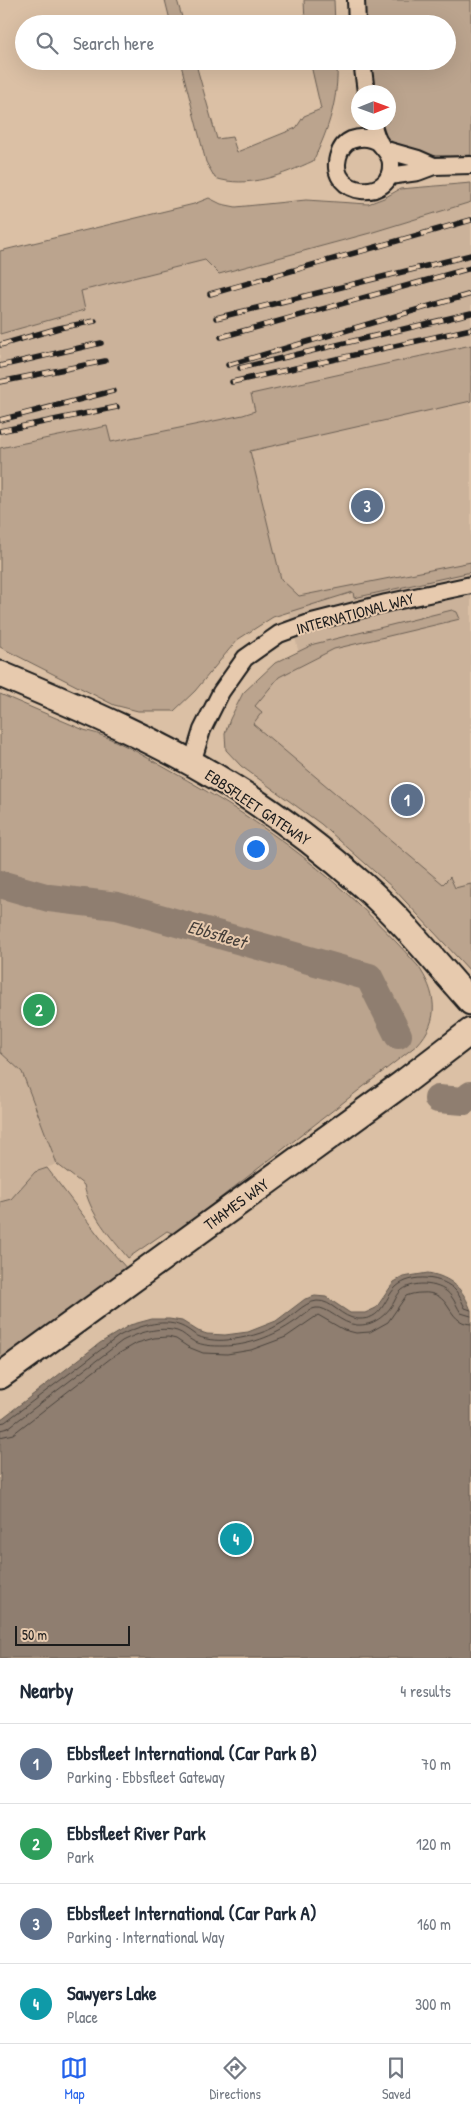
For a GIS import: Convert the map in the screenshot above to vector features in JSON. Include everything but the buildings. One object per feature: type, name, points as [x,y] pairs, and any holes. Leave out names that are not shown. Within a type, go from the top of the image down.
[{"type":"main road","name":"EBBSFLEET GATEWAY","points":[[0,674],[192,763],[232,786],[313,843],[365,887],[408,930],[471,1002]]},
{"type":"main road","name":"THAMES WAY","points":[[0,1376],[403,1083],[471,1031]]},
{"type":"street","points":[[356,0],[357,15]]},
{"type":"street","points":[[363,70],[365,85]]},
{"type":"street","points":[[376,130],[383,147],[391,162],[389,176],[379,186],[365,191],[349,186],[338,173],[337,166],[339,154],[348,141],[368,138],[383,147],[434,166]]},
{"type":"street","points":[[389,176],[418,172],[434,166],[471,165]]},
{"type":"street","name":"INTERNATIONAL WAY","points":[[192,763],[202,730],[222,692],[245,658],[279,634],[312,622],[386,602],[471,585]]},
{"type":"shaded area","points":[[165,0],[177,0],[181,15],[169,15]]},
{"type":"shaded area","points":[[304,0],[334,0],[335,15],[305,15]]},
{"type":"shaded area","points":[[362,0],[471,0],[471,155],[443,156],[417,153],[395,143],[381,130],[396,130],[396,85],[369,85],[368,70],[456,70],[456,15],[363,15]]},
{"type":"shaded area","points":[[182,70],[198,70],[217,139],[232,137],[237,152],[296,128],[304,116],[321,109],[312,70],[337,70],[335,100],[332,112],[324,137],[313,161],[265,179],[240,182],[215,178],[206,162]]},
{"type":"shaded area","points":[[471,183],[471,202],[370,233],[219,274],[205,260],[81,291],[85,310],[0,334],[0,251],[194,204],[209,198],[221,204],[236,207],[306,200],[368,204],[400,189]]},
{"type":"shaded area","points":[[471,202],[471,916],[253,724],[255,706],[279,664],[299,654],[250,451],[111,443],[107,426],[0,448],[0,334],[85,310],[80,291],[205,260],[219,274],[370,233]]},
{"type":"shaded area","points":[[471,345],[471,401],[250,451],[281,579],[299,596],[471,562],[471,572],[354,598],[353,592],[273,617],[237,640],[195,691],[174,711],[138,711],[114,705],[0,647],[0,448],[107,426],[111,442],[243,415],[255,411],[251,394]]},
{"type":"shaded area","points":[[452,610],[457,612],[460,619],[334,649],[279,677],[255,706],[262,712],[253,724],[443,884],[450,877],[455,888],[471,884],[471,972],[393,888],[321,824],[241,766],[226,750],[225,734],[243,693],[275,663],[314,644]]},
{"type":"shaded area","points":[[0,694],[128,747],[205,790],[272,833],[332,881],[390,935],[418,966],[429,986],[432,996],[433,1016],[430,1026],[417,1045],[174,1234],[167,1231],[128,1258],[96,1215],[84,1185],[57,1164],[22,1072],[0,1052]]},
{"type":"shaded area","points":[[0,1052],[22,1072],[57,1164],[35,1172],[15,1196],[3,1202],[0,1202]]},
{"type":"shaded area","points":[[47,1168],[105,1244],[128,1270],[0,1365],[0,1202],[11,1199],[35,1172]]},
{"type":"water","points":[[428,1273],[456,1285],[465,1296],[471,1311],[471,1658],[0,1658],[0,1420],[100,1343],[130,1325],[152,1319],[169,1319],[182,1321],[207,1334],[225,1335],[248,1332],[276,1321],[305,1299],[315,1296],[326,1297],[350,1313],[365,1313],[376,1308],[394,1282],[403,1277]]},
{"type":"waterway","name":"Ebbsfleet","points":[[0,884],[49,898],[117,906],[369,977],[398,1035]]},
{"type":"waterway","name":"Ebbsfleet","points":[[438,1099],[464,1101],[471,1095]]},
{"type":"railway","points":[[210,294],[471,220]]},
{"type":"railway","points":[[216,318],[471,255]]},
{"type":"railway","points":[[221,337],[471,268]]},
{"type":"railway","points":[[228,365],[471,294]]},
{"type":"railway","points":[[240,368],[471,313]]},
{"type":"railway","points":[[0,345],[59,328],[95,321]]},
{"type":"railway","points":[[232,382],[471,329]]},
{"type":"railway","points":[[0,366],[101,343]]},
{"type":"railway","points":[[0,382],[105,361]]},
{"type":"railway","points":[[0,420],[113,391]]},
{"type":"railway","points":[[0,431],[117,407]]},
{"type":"place","name":"Ebbsfleet International (Car Park A)","points":[[367,506]]},
{"type":"place","name":"Ebbsfleet International (Car Park B)","points":[[407,800]]},
{"type":"place","name":"Ebbsfleet River Park","points":[[39,1010]]},
{"type":"place","name":"Sawyers Lake","points":[[236,1539]]}]
